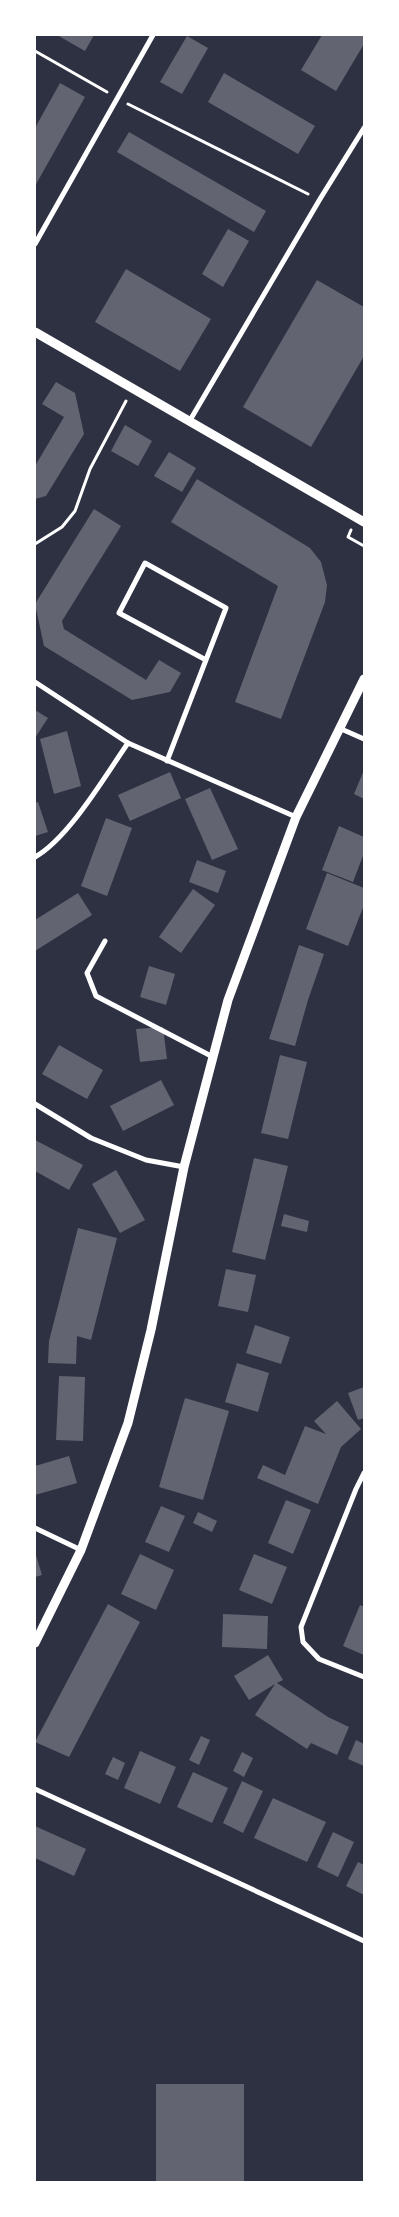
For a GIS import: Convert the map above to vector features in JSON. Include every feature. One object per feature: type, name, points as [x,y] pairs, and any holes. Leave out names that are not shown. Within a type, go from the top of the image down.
[{"type":"street","points":[[35,244],[153,35]]},
{"type":"street","points":[[189,423],[320,199],[364,128]]},
{"type":"street","points":[[35,332],[189,423],[364,522]]},
{"type":"street","points":[[167,761],[206,660],[226,608],[144,563],[119,613],[206,660]]},
{"type":"street","points":[[35,1643],[81,1550],[128,1423],[152,1330],[184,1167],[228,1000],[296,817],[364,680]]},
{"type":"street","points":[[35,682],[128,743],[296,817]]},
{"type":"street","points":[[340,728],[364,739]]},
{"type":"street","points":[[35,857],[44,852],[61,835],[89,800],[128,743]]},
{"type":"street","points":[[105,941],[87,973],[96,996],[213,1057]]},
{"type":"street","points":[[35,1104],[91,1138],[146,1160],[184,1167]]},
{"type":"street","points":[[364,1473],[301,1627],[303,1642],[319,1659],[364,1677]]},
{"type":"street","points":[[35,1528],[81,1550]]},
{"type":"street","points":[[35,1789],[364,1941]]},
{"type":"path","points":[[35,51],[117,98],[320,199]]},
{"type":"path","points":[[35,544],[62,527],[75,511],[90,469],[132,390]]},
{"type":"building","points":[[57,35],[94,35],[85,51]]},
{"type":"building","points":[[322,35],[364,35],[364,44],[336,91],[301,70]]},
{"type":"building","points":[[187,36],[208,48],[182,94],[160,82]]},
{"type":"building","points":[[224,73],[315,126],[298,154],[208,102]]},
{"type":"building","points":[[60,83],[85,97],[35,186],[35,128]]},
{"type":"building","points":[[129,132],[266,211],[254,232],[117,152]]},
{"type":"building","points":[[228,229],[249,241],[223,287],[202,274]]},
{"type":"building","points":[[126,269],[211,319],[180,371],[95,322]]},
{"type":"building","points":[[317,280],[364,307],[364,356],[311,447],[243,407]]},
{"type":"building","points":[[56,382],[75,393],[84,434],[46,496],[35,499],[35,466],[64,417],[42,404]]},
{"type":"building","points":[[125,425],[152,441],[138,466],[111,451]]},
{"type":"building","points":[[169,452],[196,468],[182,492],[154,476]]},
{"type":"building","points":[[197,479],[310,548],[321,562],[327,585],[325,602],[281,719],[235,702],[278,586],[171,522]]},
{"type":"building","points":[[94,509],[121,526],[62,621],[64,629],[146,680],[159,660],[181,673],[170,692],[132,700],[44,646],[35,604]]},
{"type":"building","points":[[35,710],[48,718],[35,738]]},
{"type":"building","points":[[67,731],[81,786],[54,794],[40,739]]},
{"type":"building","points":[[364,770],[364,799],[354,794]]},
{"type":"building","points":[[170,772],[181,798],[130,821],[118,795]]},
{"type":"building","points":[[210,788],[238,849],[212,860],[185,799]]},
{"type":"building","points":[[38,802],[48,832],[35,836],[35,803]]},
{"type":"building","points":[[106,818],[132,828],[107,896],[81,886]]},
{"type":"building","points":[[339,826],[364,837],[364,853],[353,882],[322,870]]},
{"type":"building","points":[[197,860],[226,871],[218,893],[189,882]]},
{"type":"building","points":[[327,873],[364,888],[364,905],[348,946],[306,929]]},
{"type":"building","points":[[193,889],[215,905],[181,953],[159,937]]},
{"type":"building","points":[[78,893],[92,915],[35,951],[35,920]]},
{"type":"building","points":[[299,945],[324,954],[295,1046],[269,1039]]},
{"type":"building","points":[[149,966],[175,974],[166,1005],[140,997]]},
{"type":"building","points":[[163,1027],[167,1059],[140,1062],[136,1029]]},
{"type":"building","points":[[59,1045],[103,1070],[87,1099],[42,1074]]},
{"type":"building","points":[[280,1055],[307,1062],[288,1139],[261,1133]]},
{"type":"building","points":[[161,1080],[174,1105],[123,1131],[110,1106]]},
{"type":"building","points":[[35,1140],[83,1165],[69,1190],[35,1171]]},
{"type":"building","points":[[254,1158],[288,1166],[265,1260],[232,1252]]},
{"type":"building","points":[[116,1170],[145,1220],[120,1233],[92,1184]]},
{"type":"building","points":[[284,1214],[309,1221],[307,1232],[281,1226]]},
{"type":"building","points":[[78,1228],[117,1238],[91,1340],[77,1336],[76,1364],[48,1363],[49,1341]]},
{"type":"building","points":[[226,1269],[256,1275],[248,1312],[218,1306]]},
{"type":"building","points":[[255,1325],[290,1337],[281,1364],[246,1353]]},
{"type":"building","points":[[237,1363],[269,1373],[258,1412],[225,1402]]},
{"type":"building","points":[[59,1376],[85,1377],[83,1441],[56,1440]]},
{"type":"building","points":[[364,1387],[364,1418],[358,1420],[348,1393]]},
{"type":"building","points":[[185,1398],[229,1411],[203,1500],[159,1487]]},
{"type":"building","points":[[337,1401],[361,1429],[341,1447],[318,1504],[257,1478],[263,1465],[285,1475],[305,1426],[326,1434],[314,1421]]},
{"type":"building","points":[[69,1456],[77,1483],[35,1495],[35,1466]]},
{"type":"building","points":[[286,1500],[311,1510],[293,1554],[268,1543]]},
{"type":"building","points":[[161,1506],[185,1516],[169,1552],[145,1542]]},
{"type":"building","points":[[198,1512],[217,1521],[212,1532],[193,1523]]},
{"type":"building","points":[[35,1552],[42,1575],[35,1577]]},
{"type":"building","points":[[140,1554],[174,1570],[156,1610],[121,1594]]},
{"type":"building","points":[[254,1554],[287,1567],[272,1604],[239,1590]]},
{"type":"building","points":[[108,1604],[140,1622],[69,1757],[35,1742]]},
{"type":"building","points":[[360,1605],[364,1607],[364,1655],[343,1646]]},
{"type":"building","points":[[223,1614],[268,1616],[267,1649],[222,1647]]},
{"type":"building","points":[[268,1655],[283,1680],[277,1683],[328,1717],[349,1727],[337,1755],[311,1743],[307,1749],[255,1715],[275,1684],[249,1700],[234,1676]]},
{"type":"building","points":[[201,1736],[210,1740],[199,1765],[189,1760]]},
{"type":"building","points":[[356,1740],[364,1744],[364,1766],[348,1759]]},
{"type":"building","points":[[140,1751],[176,1767],[160,1804],[124,1788]]},
{"type":"building","points":[[242,1752],[253,1758],[244,1777],[233,1771]]},
{"type":"building","points":[[113,1757],[125,1763],[118,1780],[105,1774]]},
{"type":"building","points":[[193,1772],[228,1788],[212,1823],[177,1807]]},
{"type":"building","points":[[242,1781],[263,1791],[243,1833],[223,1823]]},
{"type":"building","points":[[273,1798],[326,1822],[307,1862],[254,1838]]},
{"type":"building","points":[[35,1826],[86,1849],[74,1876],[35,1858]]},
{"type":"building","points":[[333,1832],[354,1842],[338,1877],[317,1867]]},
{"type":"building","points":[[358,1862],[364,1865],[364,1895],[346,1886]]},
{"type":"building","points":[[156,2084],[244,2084],[244,2182],[156,2182]]}]
